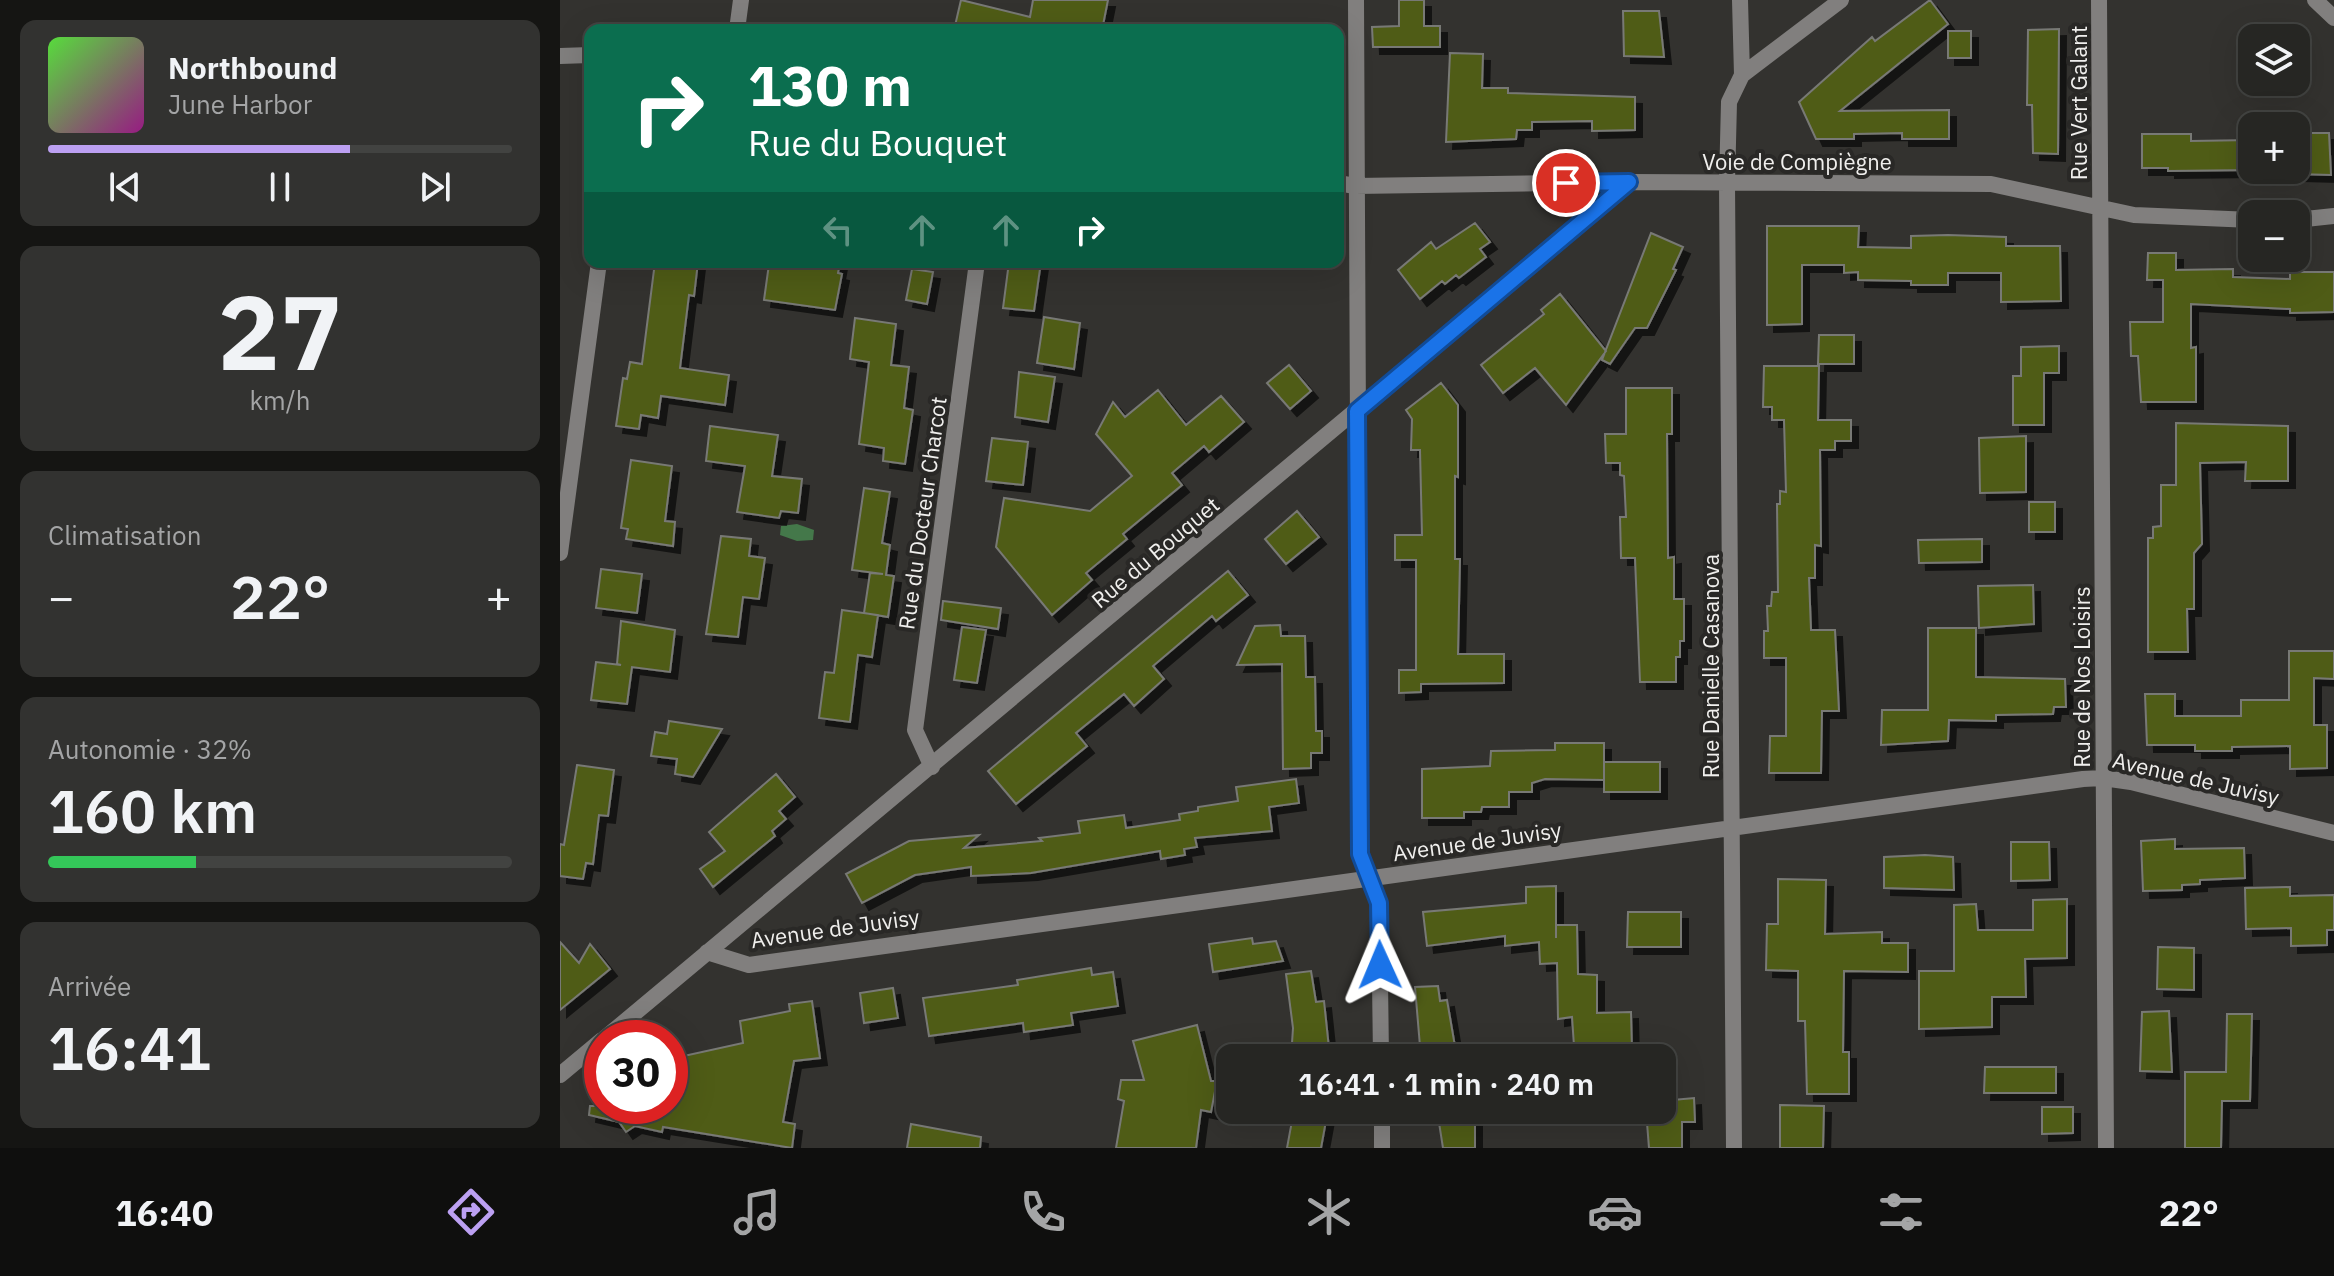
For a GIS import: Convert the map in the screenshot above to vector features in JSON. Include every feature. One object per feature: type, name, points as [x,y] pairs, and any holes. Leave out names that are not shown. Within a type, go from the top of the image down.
[{"type":"street","points":[[738,24],[741,0]]},
{"type":"street","points":[[1356,0],[1346,184],[1357,411],[1360,854],[1379,903],[1381,1044]]},
{"type":"street","points":[[1740,0],[1742,75]]},
{"type":"street","points":[[1742,75],[1841,0]]},
{"type":"street","name":"Rue Vert Galant","points":[[2099,0],[2100,206]]},
{"type":"street","points":[[2315,0],[2334,18]]},
{"type":"street","points":[[560,56],[584,55]]},
{"type":"street","name":"Rue Danielle Casanova","points":[[1734,1148],[1727,183],[1729,102],[1742,75]]},
{"type":"street","name":"Rue du Bouquet","points":[[707,952],[1629,182]]},
{"type":"street","name":"Voie de Compiègne","points":[[1346,184],[1991,184],[2134,215],[2238,219]]},
{"type":"street","name":"Rue de Nos Loisirs","points":[[2100,206],[2106,1148]]},
{"type":"street","points":[[2310,219],[2334,216]]},
{"type":"street","points":[[560,553],[598,268]]},
{"type":"street","name":"Rue du Docteur Charcot","points":[[932,767],[915,730],[976,268]]},
{"type":"street","name":"Avenue de Juvisy","points":[[707,952],[749,965],[2103,778],[2334,833]]},
{"type":"street","points":[[626,1020],[707,952]]},
{"type":"street","points":[[560,1075],[584,1055]]},
{"type":"street","points":[[1382,1124],[1382,1148]]},
{"type":"shaded area","points":[[797,524],[814,530],[813,540],[797,541],[780,535],[781,526]]},
{"type":"building","points":[[961,0],[1030,17],[1033,0],[1108,0],[1103,24],[955,24]]},
{"type":"building","points":[[1399,0],[1424,0],[1424,26],[1440,26],[1440,47],[1373,47],[1372,27],[1399,26]]},
{"type":"building","points":[[1930,0],[1948,24],[1840,111],[1949,110],[1949,139],[1902,139],[1902,133],[1854,134],[1854,139],[1816,139],[1799,102],[1872,37],[1875,41]]},
{"type":"building","points":[[1623,11],[1659,11],[1664,57],[1624,56]]},
{"type":"building","points":[[2059,29],[2058,154],[2033,153],[2032,105],[2027,105],[2028,30]]},
{"type":"building","points":[[1948,31],[1971,31],[1971,58],[1948,58]]},
{"type":"building","points":[[1450,53],[1483,54],[1482,88],[1508,88],[1508,93],[1635,97],[1635,130],[1592,131],[1592,121],[1532,122],[1532,130],[1517,130],[1516,139],[1446,142]]},
{"type":"building","points":[[2310,133],[2329,133],[2331,175],[2310,174]]},
{"type":"building","points":[[2142,134],[2191,134],[2191,141],[2238,140],[2238,170],[2168,171],[2168,168],[2142,168]]},
{"type":"building","points":[[1475,223],[1490,242],[1480,249],[1486,257],[1459,278],[1456,275],[1445,284],[1442,281],[1420,299],[1398,270],[1431,242],[1436,249]]},
{"type":"building","points":[[1767,226],[1859,226],[1858,247],[1911,248],[1911,236],[1948,235],[2006,237],[2006,246],[2060,246],[2061,301],[2001,302],[2001,273],[1948,273],[1948,285],[1911,285],[1911,281],[1858,280],[1858,272],[1844,273],[1844,265],[1802,265],[1802,324],[1767,325]]},
{"type":"building","points":[[1651,233],[1683,247],[1673,269],[1676,270],[1647,328],[1635,328],[1610,364],[1602,360]]},
{"type":"building","points":[[2148,253],[2176,253],[2176,270],[2233,269],[2233,277],[2290,279],[2290,272],[2334,272],[2334,312],[2290,313],[2290,309],[2191,304],[2191,348],[2196,347],[2196,402],[2141,402],[2138,356],[2131,356],[2130,322],[2163,322],[2163,280],[2147,280]]},
{"type":"building","points":[[654,268],[697,268],[694,296],[689,295],[680,368],[729,375],[725,405],[661,396],[658,418],[641,415],[639,429],[616,426],[623,378],[627,379],[630,362],[642,364]]},
{"type":"building","points":[[768,268],[839,268],[838,273],[842,274],[835,310],[764,300]]},
{"type":"building","points":[[1008,268],[1040,268],[1034,311],[1003,308]]},
{"type":"building","points":[[912,269],[933,272],[927,304],[906,300]]},
{"type":"building","points":[[1560,294],[1606,351],[1566,405],[1535,368],[1503,393],[1481,365],[1544,314],[1541,310]]},
{"type":"building","points":[[1044,317],[1080,323],[1074,369],[1037,363]]},
{"type":"building","points":[[855,318],[896,324],[891,365],[909,367],[904,408],[913,410],[905,464],[883,461],[884,448],[859,444],[869,362],[850,359]]},
{"type":"building","points":[[1819,335],[1854,335],[1854,364],[1818,364]]},
{"type":"building","points":[[2059,346],[2059,373],[2044,373],[2044,425],[2013,425],[2013,376],[2021,376],[2021,347]]},
{"type":"building","points":[[1289,365],[1311,391],[1290,409],[1267,383]]},
{"type":"building","points":[[1764,366],[1819,366],[1818,420],[1851,420],[1851,441],[1835,441],[1835,450],[1820,450],[1821,546],[1815,545],[1815,578],[1809,578],[1811,630],[1835,630],[1839,711],[1822,711],[1821,773],[1769,773],[1770,736],[1786,736],[1786,658],[1764,658],[1764,631],[1768,631],[1767,606],[1771,606],[1772,592],[1778,592],[1777,504],[1780,504],[1780,491],[1786,492],[1784,420],[1772,420],[1772,407],[1763,407]]},
{"type":"building","points":[[1019,372],[1055,377],[1048,422],[1015,417]]},
{"type":"building","points":[[1441,383],[1458,405],[1455,559],[1460,559],[1458,654],[1504,654],[1504,683],[1421,684],[1421,692],[1399,693],[1399,670],[1416,670],[1416,560],[1395,560],[1395,535],[1422,535],[1420,450],[1411,450],[1412,419],[1406,410]]},
{"type":"building","points":[[1626,388],[1672,388],[1672,434],[1667,434],[1668,558],[1674,557],[1674,599],[1684,599],[1684,641],[1680,641],[1680,657],[1676,657],[1676,682],[1640,682],[1635,558],[1621,558],[1620,517],[1626,517],[1624,476],[1620,475],[1620,463],[1606,463],[1605,434],[1626,434]]},
{"type":"building","points":[[1158,390],[1186,425],[1221,396],[1244,422],[1209,452],[1204,446],[1172,473],[1182,485],[1123,534],[1127,539],[1086,573],[1092,580],[1052,615],[996,547],[1004,498],[1090,511],[1132,476],[1096,434],[1113,402],[1125,417]]},
{"type":"building","points":[[2176,423],[2288,426],[2288,481],[2245,481],[2246,462],[2200,463],[2202,544],[2194,553],[2194,609],[2187,609],[2188,652],[2148,652],[2148,538],[2153,538],[2153,527],[2161,526],[2161,485],[2176,485]]},
{"type":"building","points":[[710,426],[778,435],[772,476],[802,479],[798,513],[781,511],[779,518],[737,512],[745,466],[706,461]]},
{"type":"building","points":[[2026,436],[2026,492],[1980,493],[1979,438]]},
{"type":"building","points":[[992,438],[1028,442],[1023,485],[986,481]]},
{"type":"building","points":[[631,460],[672,466],[665,521],[675,522],[673,546],[626,539],[628,529],[621,528]]},
{"type":"building","points":[[864,488],[890,492],[882,543],[890,545],[886,575],[894,576],[888,617],[864,613],[870,573],[883,574],[852,570]]},
{"type":"building","points":[[2029,502],[2055,502],[2055,532],[2029,532]]},
{"type":"building","points":[[1297,511],[1319,537],[1286,564],[1265,539]]},
{"type":"building","points":[[721,536],[751,539],[749,556],[765,558],[759,599],[743,597],[738,637],[706,634]]},
{"type":"building","points":[[1982,539],[1982,562],[1919,563],[1918,540]]},
{"type":"building","points":[[601,569],[642,574],[637,613],[596,608]]},
{"type":"building","points":[[1228,571],[1248,595],[1216,621],[1212,616],[1153,666],[1164,679],[1134,706],[1124,694],[1076,733],[1087,746],[1016,804],[988,771]]},
{"type":"building","points":[[2033,585],[2034,624],[1979,628],[1978,586]]},
{"type":"building","points":[[943,601],[1001,608],[998,629],[941,620]]},
{"type":"building","points":[[842,610],[878,615],[872,657],[858,655],[850,722],[819,718],[825,672],[834,673]]},
{"type":"building","points":[[621,621],[675,630],[670,672],[632,667],[627,704],[591,700],[596,662],[621,665],[617,664]]},
{"type":"building","points":[[1280,625],[1281,636],[1305,636],[1306,677],[1315,677],[1316,731],[1322,731],[1322,753],[1311,753],[1311,768],[1283,769],[1282,664],[1237,665],[1255,626]]},
{"type":"building","points":[[962,627],[986,630],[977,683],[954,680]]},
{"type":"building","points":[[1928,628],[1976,628],[1976,677],[2065,679],[2066,707],[2054,707],[2053,714],[1996,715],[1996,721],[1949,720],[1948,741],[1881,745],[1882,710],[1928,710]]},
{"type":"building","points":[[2289,651],[2334,651],[2334,679],[2314,678],[2314,725],[2327,725],[2327,768],[2290,769],[2290,746],[2195,751],[2195,745],[2147,745],[2145,694],[2175,694],[2175,716],[2241,716],[2241,700],[2289,700]]},
{"type":"building","points":[[669,721],[722,729],[693,777],[675,774],[677,759],[651,756],[655,732],[667,734]]},
{"type":"building","points":[[1555,743],[1604,743],[1604,762],[1660,762],[1660,792],[1604,792],[1604,780],[1545,779],[1532,783],[1532,792],[1509,792],[1509,807],[1482,807],[1481,812],[1464,812],[1464,818],[1422,818],[1422,769],[1490,766],[1491,751],[1555,750]]},
{"type":"building","points":[[577,765],[614,770],[608,816],[599,815],[593,864],[586,863],[583,879],[560,876],[560,844],[564,845]]},
{"type":"building","points":[[776,774],[795,797],[779,811],[786,819],[772,831],[775,836],[713,887],[700,869],[725,851],[709,832]]},
{"type":"building","points":[[1296,779],[1299,803],[1269,807],[1272,831],[1195,838],[1197,847],[1184,849],[1185,855],[1161,859],[1160,851],[1031,873],[971,876],[971,867],[915,875],[862,903],[846,874],[909,841],[979,835],[964,848],[1042,841],[1039,838],[1080,833],[1078,821],[1124,815],[1126,828],[1180,820],[1179,814],[1198,811],[1198,807],[1238,801],[1236,787]]},
{"type":"building","points":[[2175,839],[2175,849],[2244,848],[2245,878],[2200,880],[2200,884],[2182,885],[2182,890],[2143,891],[2141,841]]},
{"type":"building","points":[[2011,842],[2049,842],[2050,880],[2011,881]]},
{"type":"building","points":[[1884,857],[1953,857],[1954,890],[1884,888]]},
{"type":"building","points":[[1778,879],[1826,880],[1825,934],[1882,932],[1882,943],[1908,943],[1908,972],[1844,971],[1843,1052],[1849,1052],[1849,1094],[1807,1094],[1805,1021],[1798,1021],[1798,971],[1766,970],[1767,924],[1778,924]]},
{"type":"building","points":[[1556,886],[1556,925],[1577,925],[1578,974],[1597,975],[1597,1013],[1631,1012],[1632,1044],[1574,1044],[1572,1017],[1558,1019],[1557,963],[1540,964],[1539,942],[1505,946],[1505,936],[1427,946],[1423,912],[1526,903],[1526,887]]},
{"type":"building","points":[[2290,887],[2290,896],[2334,895],[2334,930],[2327,930],[2327,945],[2291,946],[2291,928],[2246,929],[2245,888]]},
{"type":"building","points":[[2067,899],[2067,958],[2025,959],[2026,997],[1992,997],[1992,1027],[1919,1029],[1919,971],[1954,971],[1954,905],[1976,904],[1978,930],[2033,930],[2033,900]]},
{"type":"building","points":[[1628,912],[1681,912],[1681,947],[1627,947]]},
{"type":"building","points":[[1252,938],[1253,944],[1276,941],[1283,961],[1213,972],[1209,944]]},
{"type":"building","points":[[560,942],[579,963],[590,944],[610,969],[560,1010]]},
{"type":"building","points":[[2158,947],[2194,948],[2194,990],[2157,989]]},
{"type":"building","points":[[1091,968],[1092,975],[1113,972],[1118,1006],[1071,1013],[1073,1025],[1024,1032],[1023,1023],[929,1036],[923,998],[1018,985],[1017,980]]},
{"type":"building","points":[[1311,971],[1316,1002],[1324,1001],[1329,1044],[1292,1044],[1293,1028],[1286,974]]},
{"type":"building","points":[[1438,986],[1440,1001],[1447,1000],[1455,1044],[1420,1044],[1415,987]]},
{"type":"building","points":[[893,988],[898,1018],[864,1023],[860,993]]},
{"type":"building","points":[[812,1001],[820,1058],[794,1061],[783,1122],[795,1124],[792,1148],[663,1127],[662,1132],[635,1126],[626,1132],[620,1124],[688,1124],[688,1055],[743,1043],[740,1021],[790,1011],[789,1004]]},
{"type":"building","points":[[2169,1011],[2172,1072],[2140,1071],[2142,1012]]},
{"type":"building","points":[[2227,1014],[2252,1014],[2250,1101],[2222,1101],[2221,1148],[2185,1148],[2185,1072],[2226,1072]]},
{"type":"building","points":[[1197,1025],[1211,1081],[1216,1081],[1216,1086],[1211,1112],[1201,1110],[1196,1148],[1116,1148],[1124,1101],[1118,1099],[1121,1080],[1144,1080],[1133,1041]]},
{"type":"building","points":[[1985,1067],[2056,1067],[2056,1093],[1984,1093]]},
{"type":"building","points":[[1694,1098],[1695,1122],[1682,1122],[1682,1148],[1649,1148],[1647,1124],[1676,1124],[1676,1100]]},
{"type":"building","points":[[1780,1105],[1824,1106],[1823,1148],[1780,1148]]},
{"type":"building","points":[[2042,1107],[2073,1107],[2073,1133],[2042,1134]]},
{"type":"building","points":[[911,1124],[981,1137],[980,1148],[907,1148]]},
{"type":"building","points":[[1291,1124],[1325,1124],[1321,1148],[1287,1148]]},
{"type":"building","points":[[1439,1124],[1475,1124],[1475,1148],[1443,1148]]},
{"type":"route","points":[[1380,965],[1379,903],[1360,854],[1357,411],[1629,182],[1566,183]]}]
